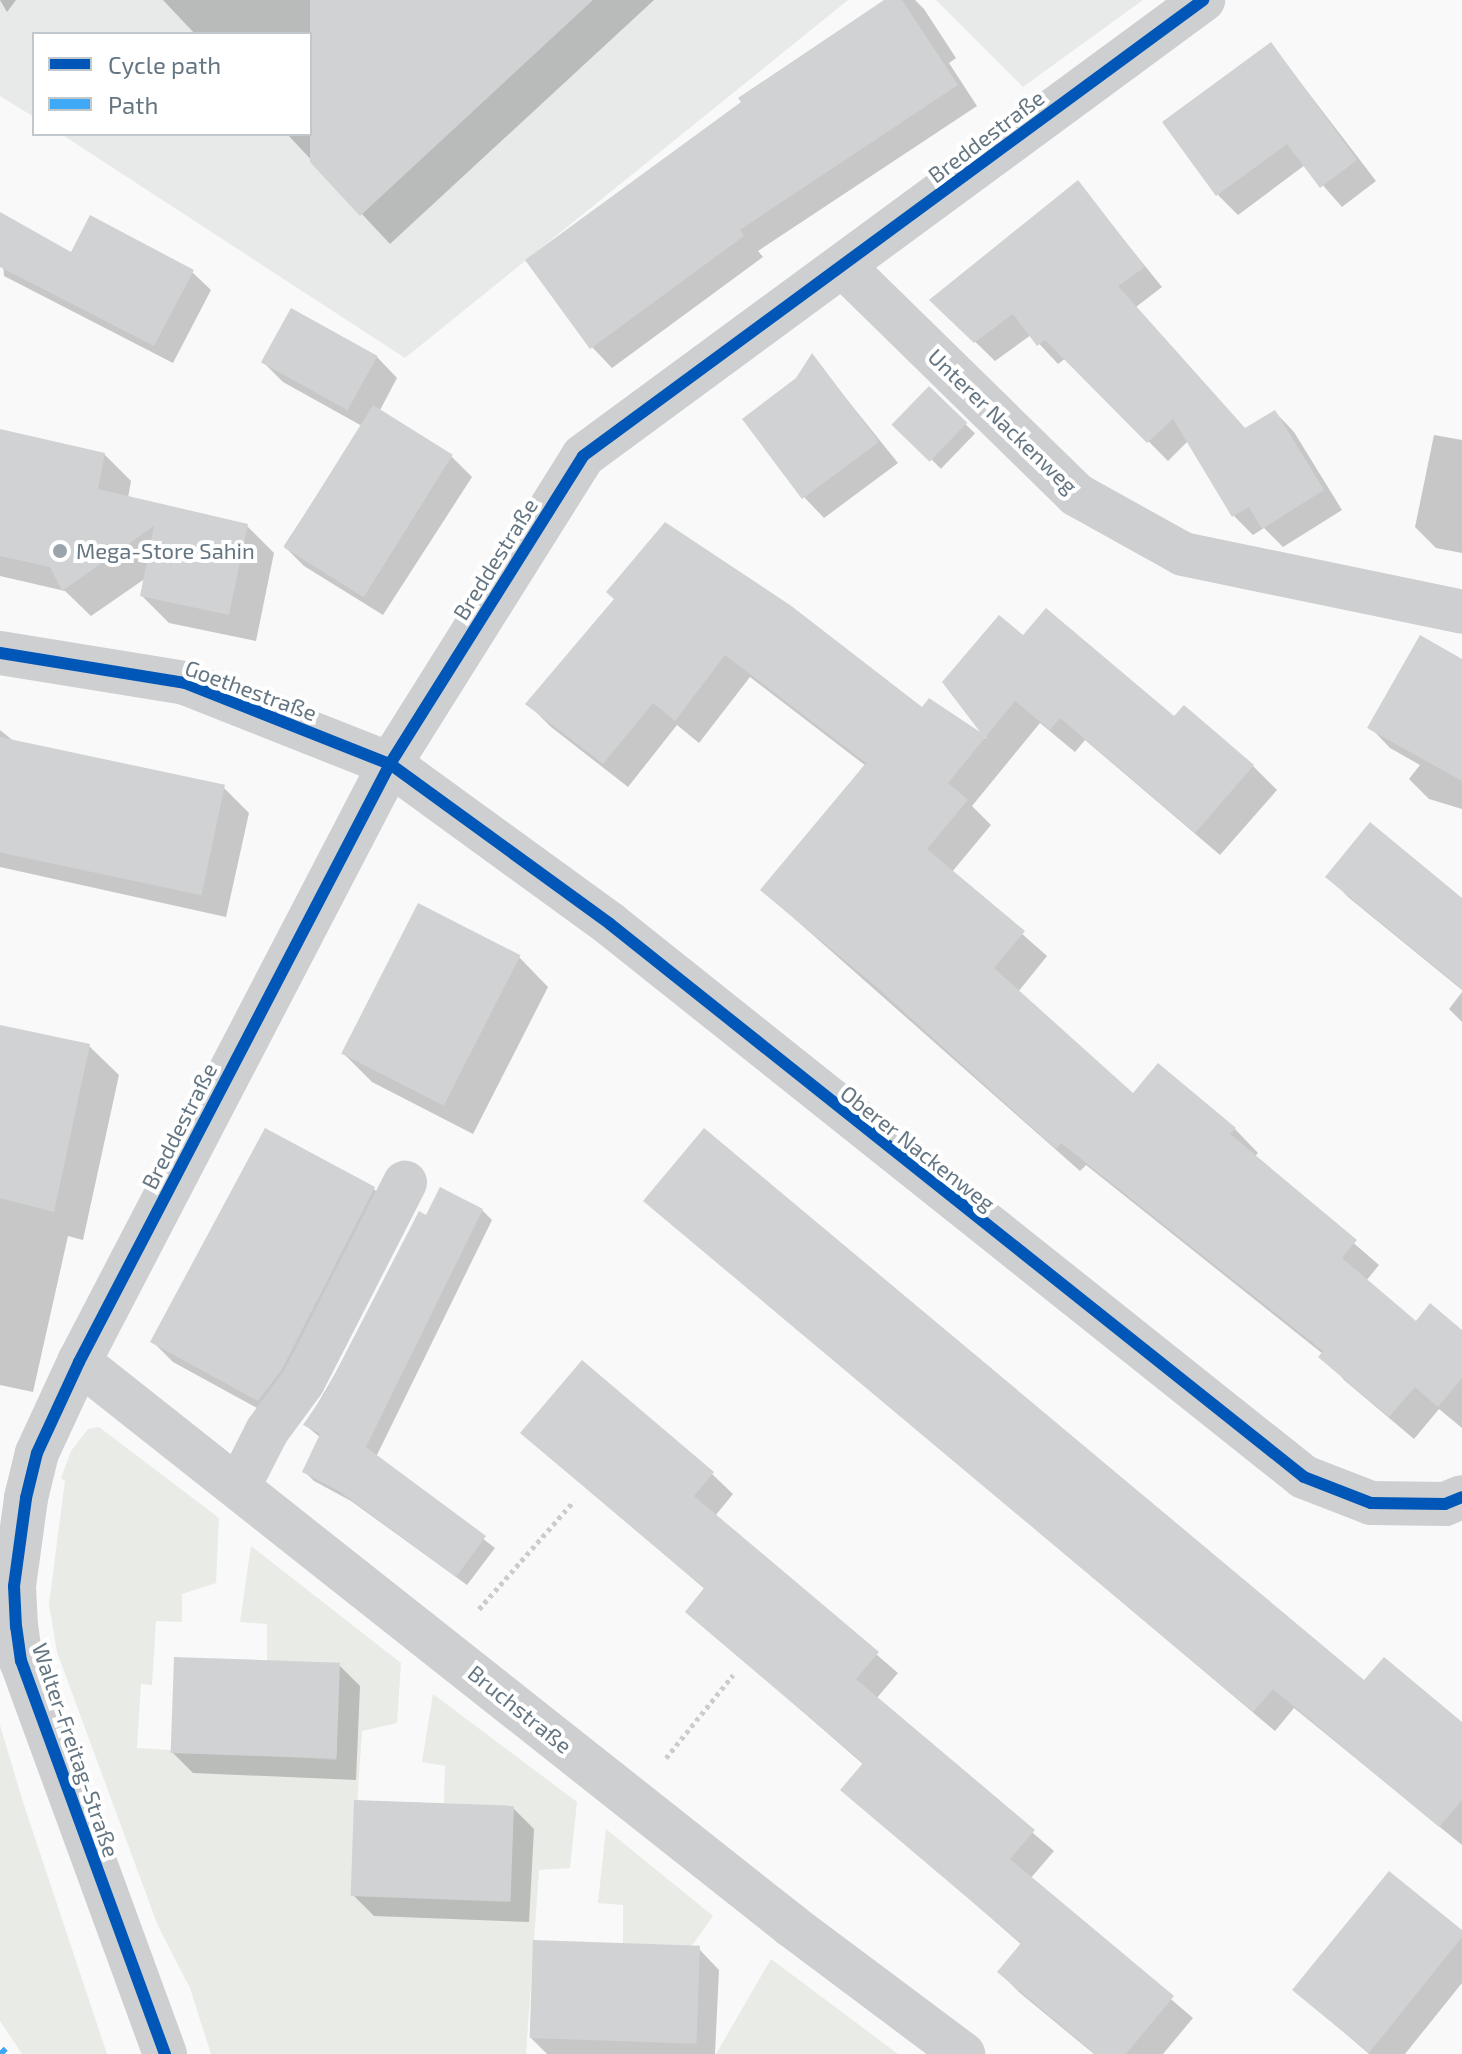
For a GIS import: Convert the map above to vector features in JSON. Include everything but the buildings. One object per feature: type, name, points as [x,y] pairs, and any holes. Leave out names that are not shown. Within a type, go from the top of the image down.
[{"type":"street","name":"Breddestraße","points":[[79,1362],[390,764],[583,456],[1203,0]]},
{"type":"street","name":"Unterer Nackenweg","points":[[844,267],[1077,495],[1183,554],[1462,612]]},
{"type":"street","name":"Goethestraße","points":[[0,653],[185,683],[390,764]]},
{"type":"street","name":"Oberer Nackenweg","points":[[390,764],[610,924],[1304,1477],[1371,1503],[1456,1511]]},
{"type":"street","points":[[239,1486],[267,1431],[303,1382],[405,1183]]},
{"type":"street","name":"Bruchstraße","points":[[79,1362],[633,1799],[963,2054]]},
{"type":"street","name":"Walter-Freitag-Straße","points":[[79,1362],[37,1453],[26,1498],[14,1586],[16,1627],[21,1661],[165,2054]]},
{"type":"path","points":[[444,1648],[574,1501]]},
{"type":"path","points":[[633,1799],[733,1675]]},
{"type":"shaded area","points":[[0,0],[848,0],[405,358],[64,136],[312,136],[312,32],[32,32],[32,116],[0,96]]},
{"type":"shaded area","points":[[936,0],[1143,0],[1023,87]]},
{"type":"shaded area","points":[[99,1427],[219,1518],[216,1583],[182,1594],[182,1622],[156,1621],[152,1685],[141,1684],[137,1748],[336,1760],[340,1664],[267,1661],[267,1624],[240,1622],[251,1546],[401,1663],[397,1723],[362,1731],[351,1896],[509,1902],[514,1806],[444,1803],[445,1766],[422,1762],[433,1694],[577,1802],[570,1868],[539,1870],[526,2054],[211,2054],[190,1988],[158,1926],[57,1652],[49,1604],[65,1481],[61,1478],[71,1451],[88,1429]]},
{"type":"shaded area","points":[[0,1725],[107,2054],[22,2054],[0,2021]]},
{"type":"shaded area","points":[[606,1829],[713,1916],[691,1947],[623,1944],[623,1905],[598,1903]]},
{"type":"shaded area","points":[[771,1959],[898,2054],[716,2054]]},
{"type":"marked path","points":[[0,2050],[4,2054]]},
{"type":"cycle path","points":[[165,2054],[21,1661],[16,1627],[14,1586],[26,1498],[37,1453],[79,1362],[390,764],[583,456],[1203,0]]},
{"type":"cycle path","points":[[0,653],[185,683],[390,764],[610,924],[1304,1477],[1371,1503],[1445,1504],[1462,1497]]},
{"type":"place","name":"Mega-Store Sahin","points":[[60,551]]}]
